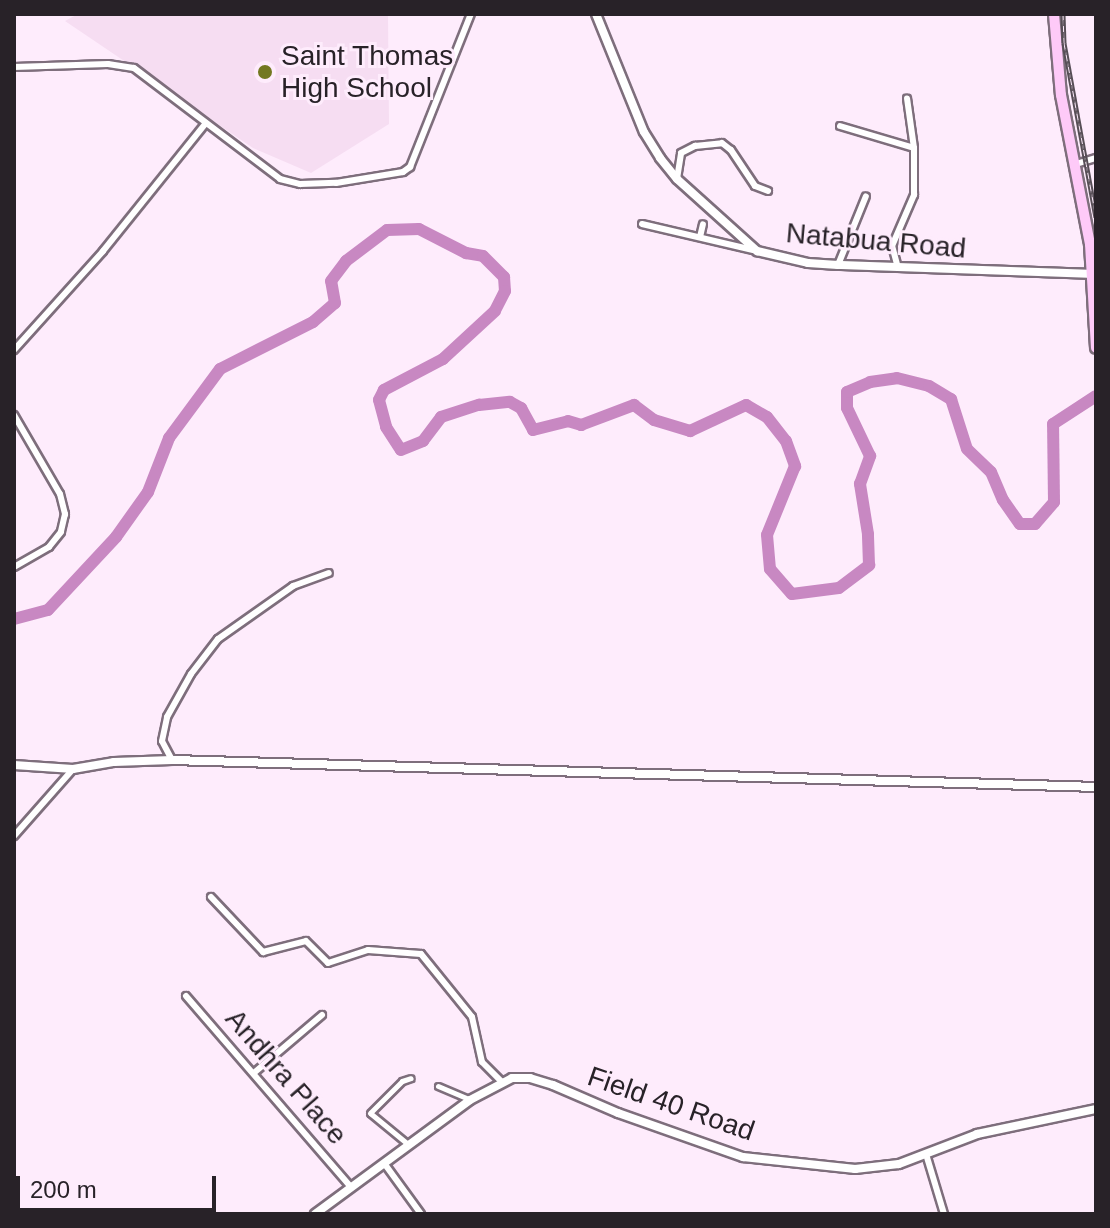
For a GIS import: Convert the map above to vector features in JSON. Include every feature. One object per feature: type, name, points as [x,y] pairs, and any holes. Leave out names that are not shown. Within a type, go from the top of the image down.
[{"type":"highway","points":[[1054,14],[1055,51],[1093,244],[1091,274],[1096,348]]},
{"type":"street","points":[[14,67],[108,64],[134,68],[267,171],[291,183],[336,183],[403,172],[413,162],[471,14]]},
{"type":"street","name":"Natabua Road","points":[[596,14],[644,132],[677,179],[757,251],[808,263],[899,269],[1091,274]]},
{"type":"street","points":[[899,269],[892,246],[914,195],[914,148],[907,98]]},
{"type":"street","points":[[14,350],[103,251],[206,123]]},
{"type":"street","points":[[840,126],[914,148]]},
{"type":"street","points":[[677,179],[681,153],[695,146],[722,143],[731,150],[755,186],[768,191]]},
{"type":"street","points":[[1076,164],[1096,158]]},
{"type":"street","points":[[838,265],[866,196]]},
{"type":"street","points":[[642,224],[757,251]]},
{"type":"street","points":[[700,237],[703,224]]},
{"type":"street","points":[[14,415],[60,494],[65,514],[61,532],[49,547],[14,567]]},
{"type":"street","points":[[172,760],[162,741],[167,717],[191,674],[218,639],[293,586],[329,573]]},
{"type":"street","points":[[14,765],[73,769],[114,762],[172,760],[1096,787]]},
{"type":"street","points":[[14,836],[73,769]]},
{"type":"street","points":[[211,897],[263,952],[306,941],[328,963],[368,950],[421,954],[472,1017],[482,1062],[502,1082]]},
{"type":"street","name":"Andhra Place","points":[[186,996],[255,1072],[351,1187]]},
{"type":"street","points":[[255,1072],[322,1015]]},
{"type":"street","points":[[409,1145],[370,1113],[402,1081],[411,1078]]},
{"type":"street","name":"Field 40 Road","points":[[315,1214],[470,1100],[502,1082],[530,1078],[743,1157],[878,1169],[977,1134],[1096,1109]]},
{"type":"street","points":[[438,1086],[470,1100]]},
{"type":"street","points":[[926,1154],[944,1214]]},
{"type":"street","points":[[384,1163],[421,1214]]},
{"type":"shaded area","name":"Saint Thomas High School","points":[[78,14],[388,14],[389,124],[311,173],[253,148],[65,21]]},
{"type":"waterway","points":[[14,619],[48,610],[116,537],[148,492],[169,438],[220,369],[313,322],[335,303],[331,281],[346,261],[387,230],[419,229],[466,253],[483,256],[504,277],[505,291],[495,311],[443,359],[384,390],[379,400],[386,427],[401,450],[423,441],[441,417],[479,405],[510,402],[521,408],[533,430],[568,421],[581,425],[634,405],[654,420],[690,431],[746,405],[767,417],[786,441],[795,466],[767,535],[770,569],[792,594],[839,588],[869,565],[868,534],[860,484],[870,456],[847,408],[847,392],[870,382],[897,378],[929,386],[951,399],[967,449],[991,472],[1003,500],[1020,524],[1035,524],[1054,502],[1053,424],[1096,396]]},
{"type":"railway","points":[[1063,14],[1064,43],[1096,217]]},
{"type":"place","name":"Saint Thomas High School","points":[[265,72]]}]
